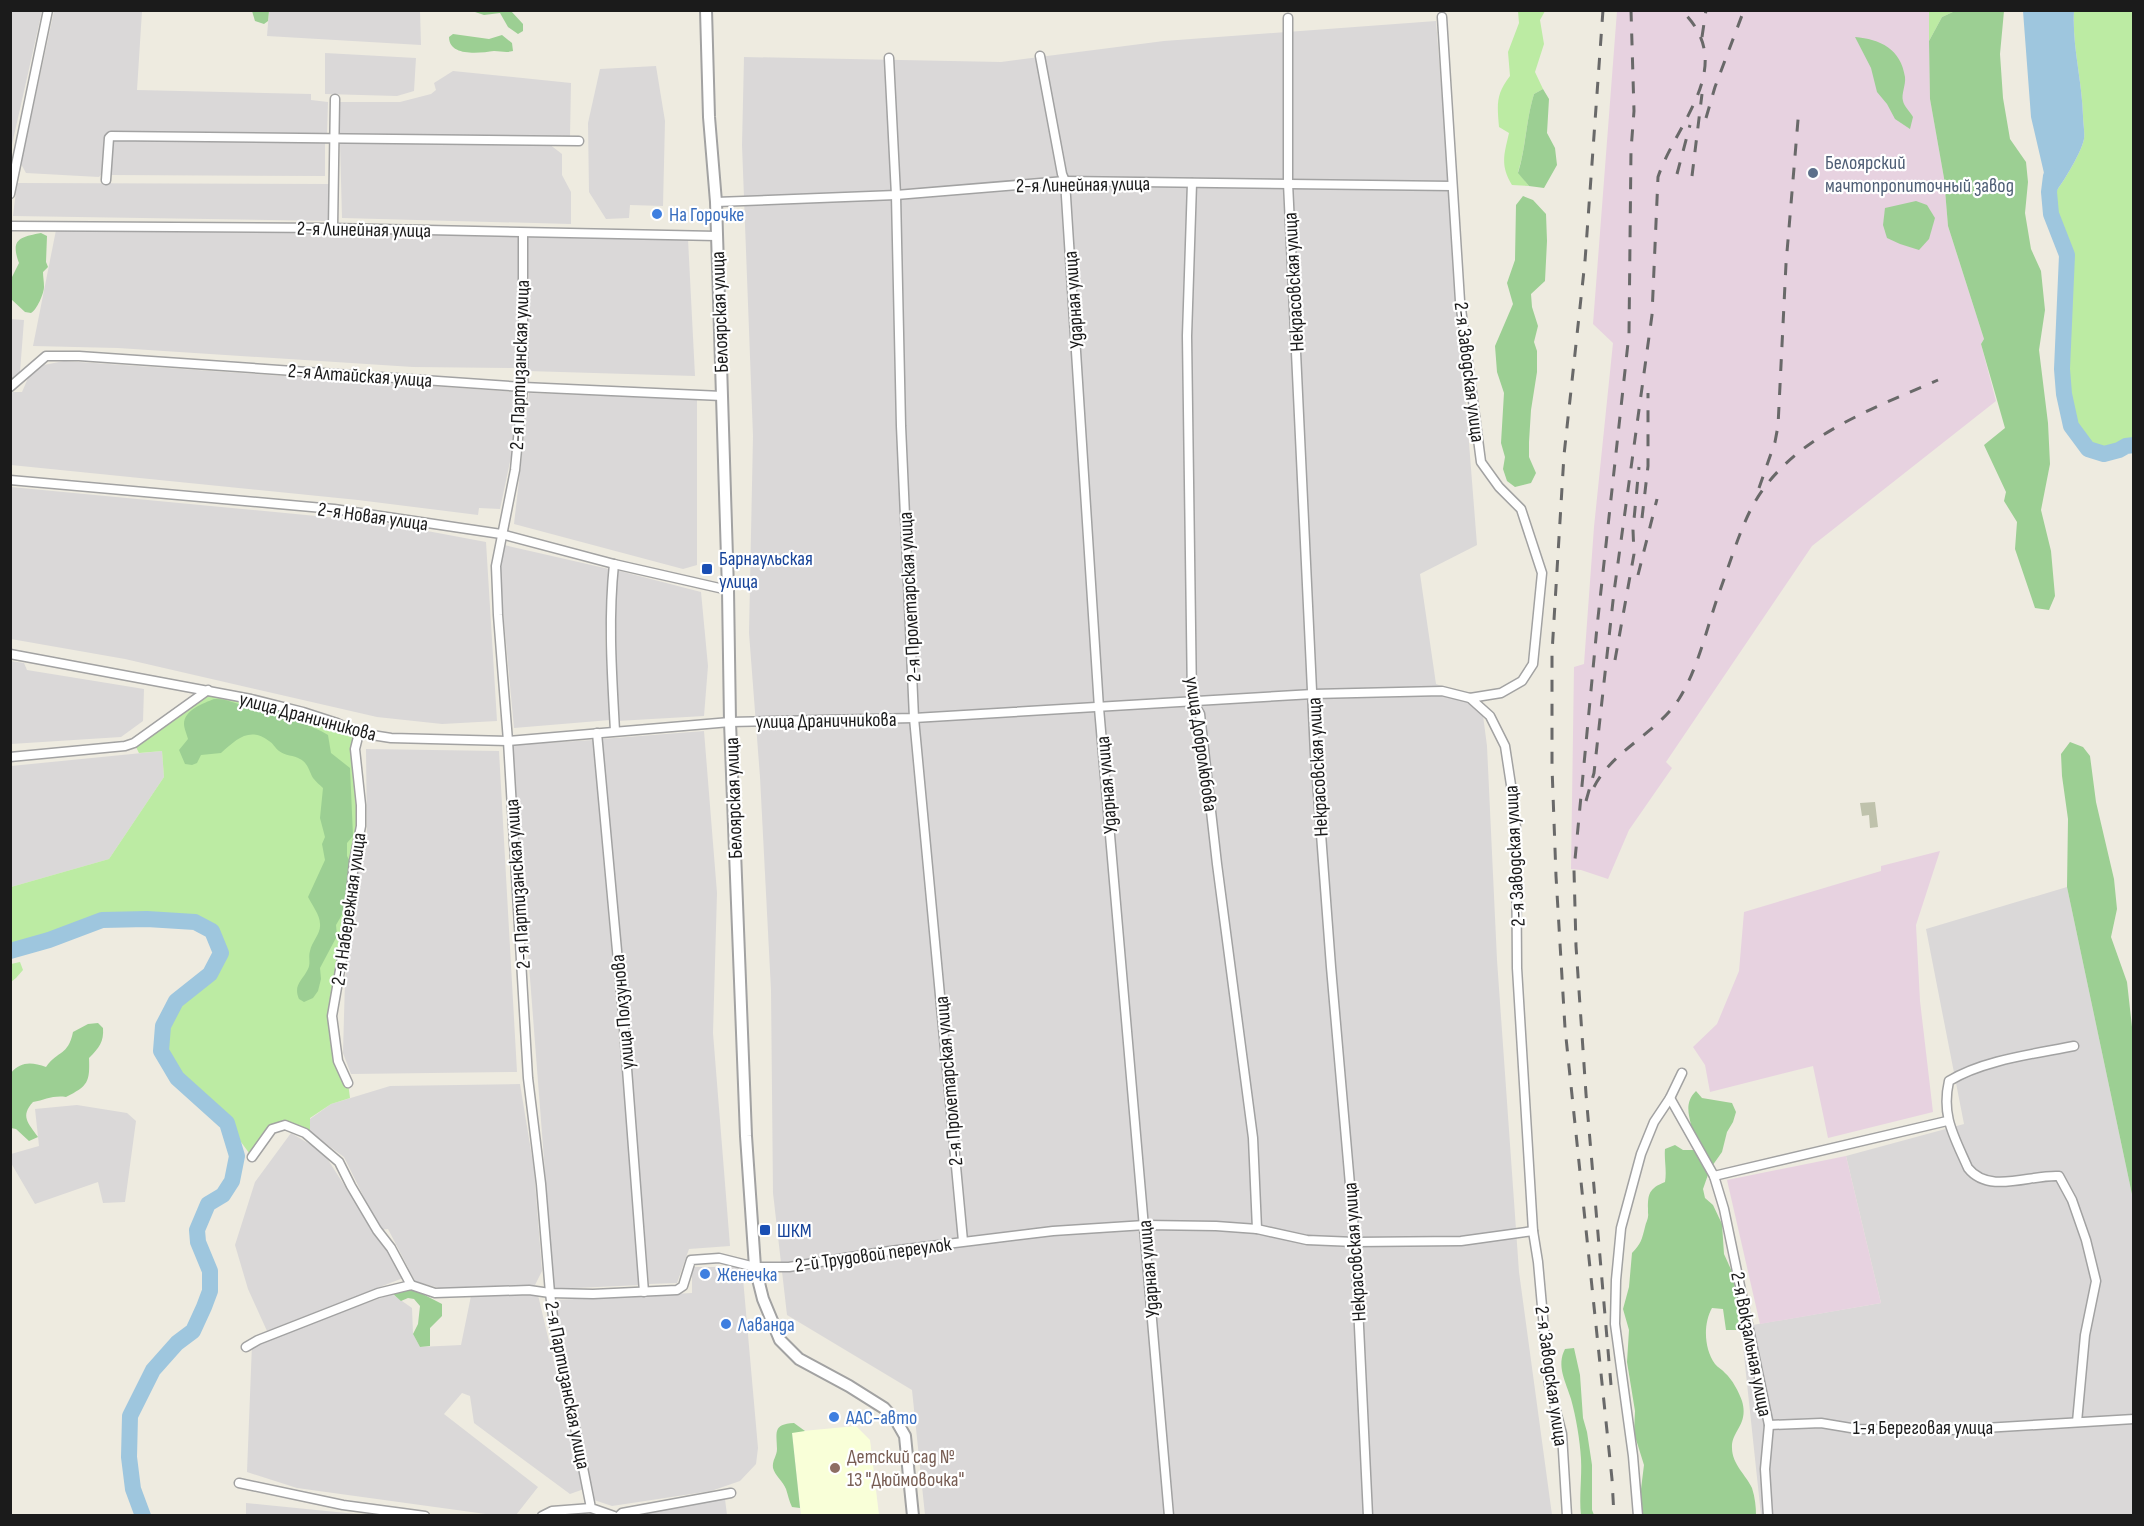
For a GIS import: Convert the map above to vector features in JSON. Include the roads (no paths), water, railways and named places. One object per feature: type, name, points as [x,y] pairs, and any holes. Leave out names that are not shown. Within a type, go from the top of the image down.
[{"type":"street","points":[[10,194],[48,10]]},
{"type":"street","name":"Белоярская улица","points":[[706,10],[709,117],[716,202],[730,722],[746,1136],[754,1267],[763,1299],[780,1340],[799,1359],[884,1408],[897,1422],[905,1436],[913,1515]]},
{"type":"street","name":"2-я Заводская улица","points":[[1442,17],[1460,301],[1481,462],[1499,487],[1521,509],[1542,573],[1533,664],[1522,681],[1501,693],[1470,698]]},
{"type":"street","name":"Некрасовская улица","points":[[1288,18],[1288,183],[1315,754],[1355,1242],[1368,1515]]},
{"type":"street","name":"Ударная улица","points":[[1040,56],[1065,181],[1100,708],[1169,1515]]},
{"type":"street","name":"2-я Пролетарская улица","points":[[889,58],[896,195],[901,426],[914,718],[963,1241]]},
{"type":"street","points":[[333,228],[335,99]]},
{"type":"street","points":[[106,180],[111,136],[579,141]]},
{"type":"street","name":"2-я Линейная улица","points":[[716,202],[896,195],[1065,181],[1452,186]]},
{"type":"street","name":"улица Добролюбова","points":[[1192,183],[1187,336],[1192,700],[1200,714],[1217,864],[1245,1067],[1253,1138],[1257,1229]]},
{"type":"street","name":"2-я Линейная улица","points":[[10,226],[333,228],[717,236]]},
{"type":"street","name":"2-я Партизанская улица","points":[[523,233],[523,387],[514,470],[496,566],[528,1078],[557,1348],[591,1508]]},
{"type":"street","name":"2-я Алтайская улица","points":[[10,387],[38,361],[46,356],[57,356],[523,387],[722,396]]},
{"type":"street","name":"2-я Новая улица","points":[[10,480],[334,509],[501,534],[614,564],[728,590]]},
{"type":"street","points":[[614,564],[609,640],[615,731]]},
{"type":"street","name":"улица Драничникова","points":[[10,654],[208,690],[291,708],[359,733],[391,738],[508,741],[730,722],[914,718],[1313,694],[1442,691],[1470,698]]},
{"type":"street","points":[[10,757],[125,746],[134,743],[208,690]]},
{"type":"street","name":"2-я Заводская улица","points":[[1470,698],[1490,716],[1505,746],[1515,818],[1517,968],[1533,1231],[1549,1384],[1562,1434],[1567,1515]]},
{"type":"street","name":"2-я Набережная улица","points":[[348,1083],[338,1061],[332,1016],[348,924],[354,861],[361,826],[355,749],[359,733]]},
{"type":"street","name":"улица Ползунова","points":[[597,733],[623,1016],[644,1292]]},
{"type":"street","points":[[2074,1046],[1963,1072],[1949,1081],[1947,1120],[1968,1168],[1973,1174],[1988,1180],[2006,1182],[2048,1175],[2059,1176],[2072,1200],[2086,1240],[2096,1281],[2085,1335],[2077,1422]]},
{"type":"street","points":[[1638,1515],[1633,1456],[1615,1324],[1621,1228],[1641,1154],[1654,1122],[1670,1098],[1682,1073]]},
{"type":"street","name":"2-я Вокзальная улица","points":[[1670,1098],[1714,1176],[1725,1209],[1769,1425],[1765,1469],[1768,1515]]},
{"type":"street","points":[[1714,1176],[1947,1120]]},
{"type":"street","points":[[252,1157],[272,1129],[285,1125],[305,1133],[339,1162],[411,1285]]},
{"type":"street","name":"2-й Трудовой переулок","points":[[246,1347],[258,1340],[378,1293],[411,1285],[435,1293],[518,1290],[550,1293],[677,1290],[683,1286],[691,1260],[719,1258],[754,1267],[789,1267],[963,1241],[1053,1231],[1144,1225],[1257,1229],[1307,1240],[1355,1242],[1461,1241],[1533,1231]]},
{"type":"street","name":"1-я Береговая улица","points":[[1769,1425],[1821,1423],[1857,1429],[1951,1430],[2133,1419]]},
{"type":"street","points":[[239,1483],[343,1505],[424,1515]]},
{"type":"street","points":[[619,1515],[731,1493]]},
{"type":"street","points":[[542,1515],[552,1511],[591,1508],[614,1515]]},
{"type":"water","points":[[2023,11],[2074,11],[2074,37],[2084,139],[2070,170],[2050,199],[2031,117]]},
{"type":"waterway","points":[[2051,176],[2049,192],[2051,214],[2067,255],[2062,369],[2064,394],[2071,426],[2088,449],[2104,454],[2134,445]]},
{"type":"waterway","points":[[10,951],[49,940],[102,920],[147,919],[195,922],[212,931],[221,953],[210,974],[176,1001],[163,1026],[161,1051],[177,1078],[227,1123],[237,1156],[232,1181],[223,1195],[208,1204],[197,1230],[198,1242],[210,1271],[210,1291],[204,1307],[193,1331],[177,1343],[153,1370],[130,1416],[129,1457],[133,1489],[143,1516]]},
{"type":"railway","points":[[1603,10],[1585,261],[1564,455],[1552,653],[1552,767],[1565,1028],[1614,1516]]},
{"type":"railway","points":[[1611,1385],[1586,1094],[1576,946],[1574,870],[1597,627],[1629,334],[1631,150],[1634,111],[1631,10]]},
{"type":"railway","points":[[1586,801],[1594,773],[1614,592],[1652,315],[1658,177],[1689,114],[1704,72],[1705,51],[1697,31],[1681,10]]},
{"type":"railway","points":[[1702,37],[1706,10]]},
{"type":"railway","points":[[1706,118],[1744,10]]},
{"type":"railway","points":[[1692,176],[1702,94]]},
{"type":"railway","points":[[1759,488],[1775,442],[1778,426],[1786,264],[1799,108]]},
{"type":"railway","points":[[1677,174],[1690,125]]},
{"type":"railway","points":[[1594,787],[1612,763],[1670,711],[1686,687],[1742,529],[1751,509],[1767,484],[1786,463],[1833,429],[1938,380]]},
{"type":"railway","points":[[1642,518],[1648,466],[1648,393]]},
{"type":"railway","points":[[1615,660],[1634,554],[1633,530],[1639,467]]},
{"type":"railway","points":[[1638,575],[1657,499]]},
{"type":"place","name":"Белоярский мачтопропиточный завод","points":[[1813,173]]},
{"type":"place","name":"На Горочке","points":[[657,214]]},
{"type":"place","name":"Барнаульская улица","points":[[707,569]]},
{"type":"place","name":"ШКМ","points":[[765,1230]]},
{"type":"place","name":"Женечка","points":[[705,1274]]},
{"type":"place","name":"Лаванда","points":[[726,1324]]},
{"type":"place","name":"ААС-авто","points":[[834,1417]]},
{"type":"place","name":"Детский сад № 13 \"Дюймовочка\"","points":[[835,1468]]}]
